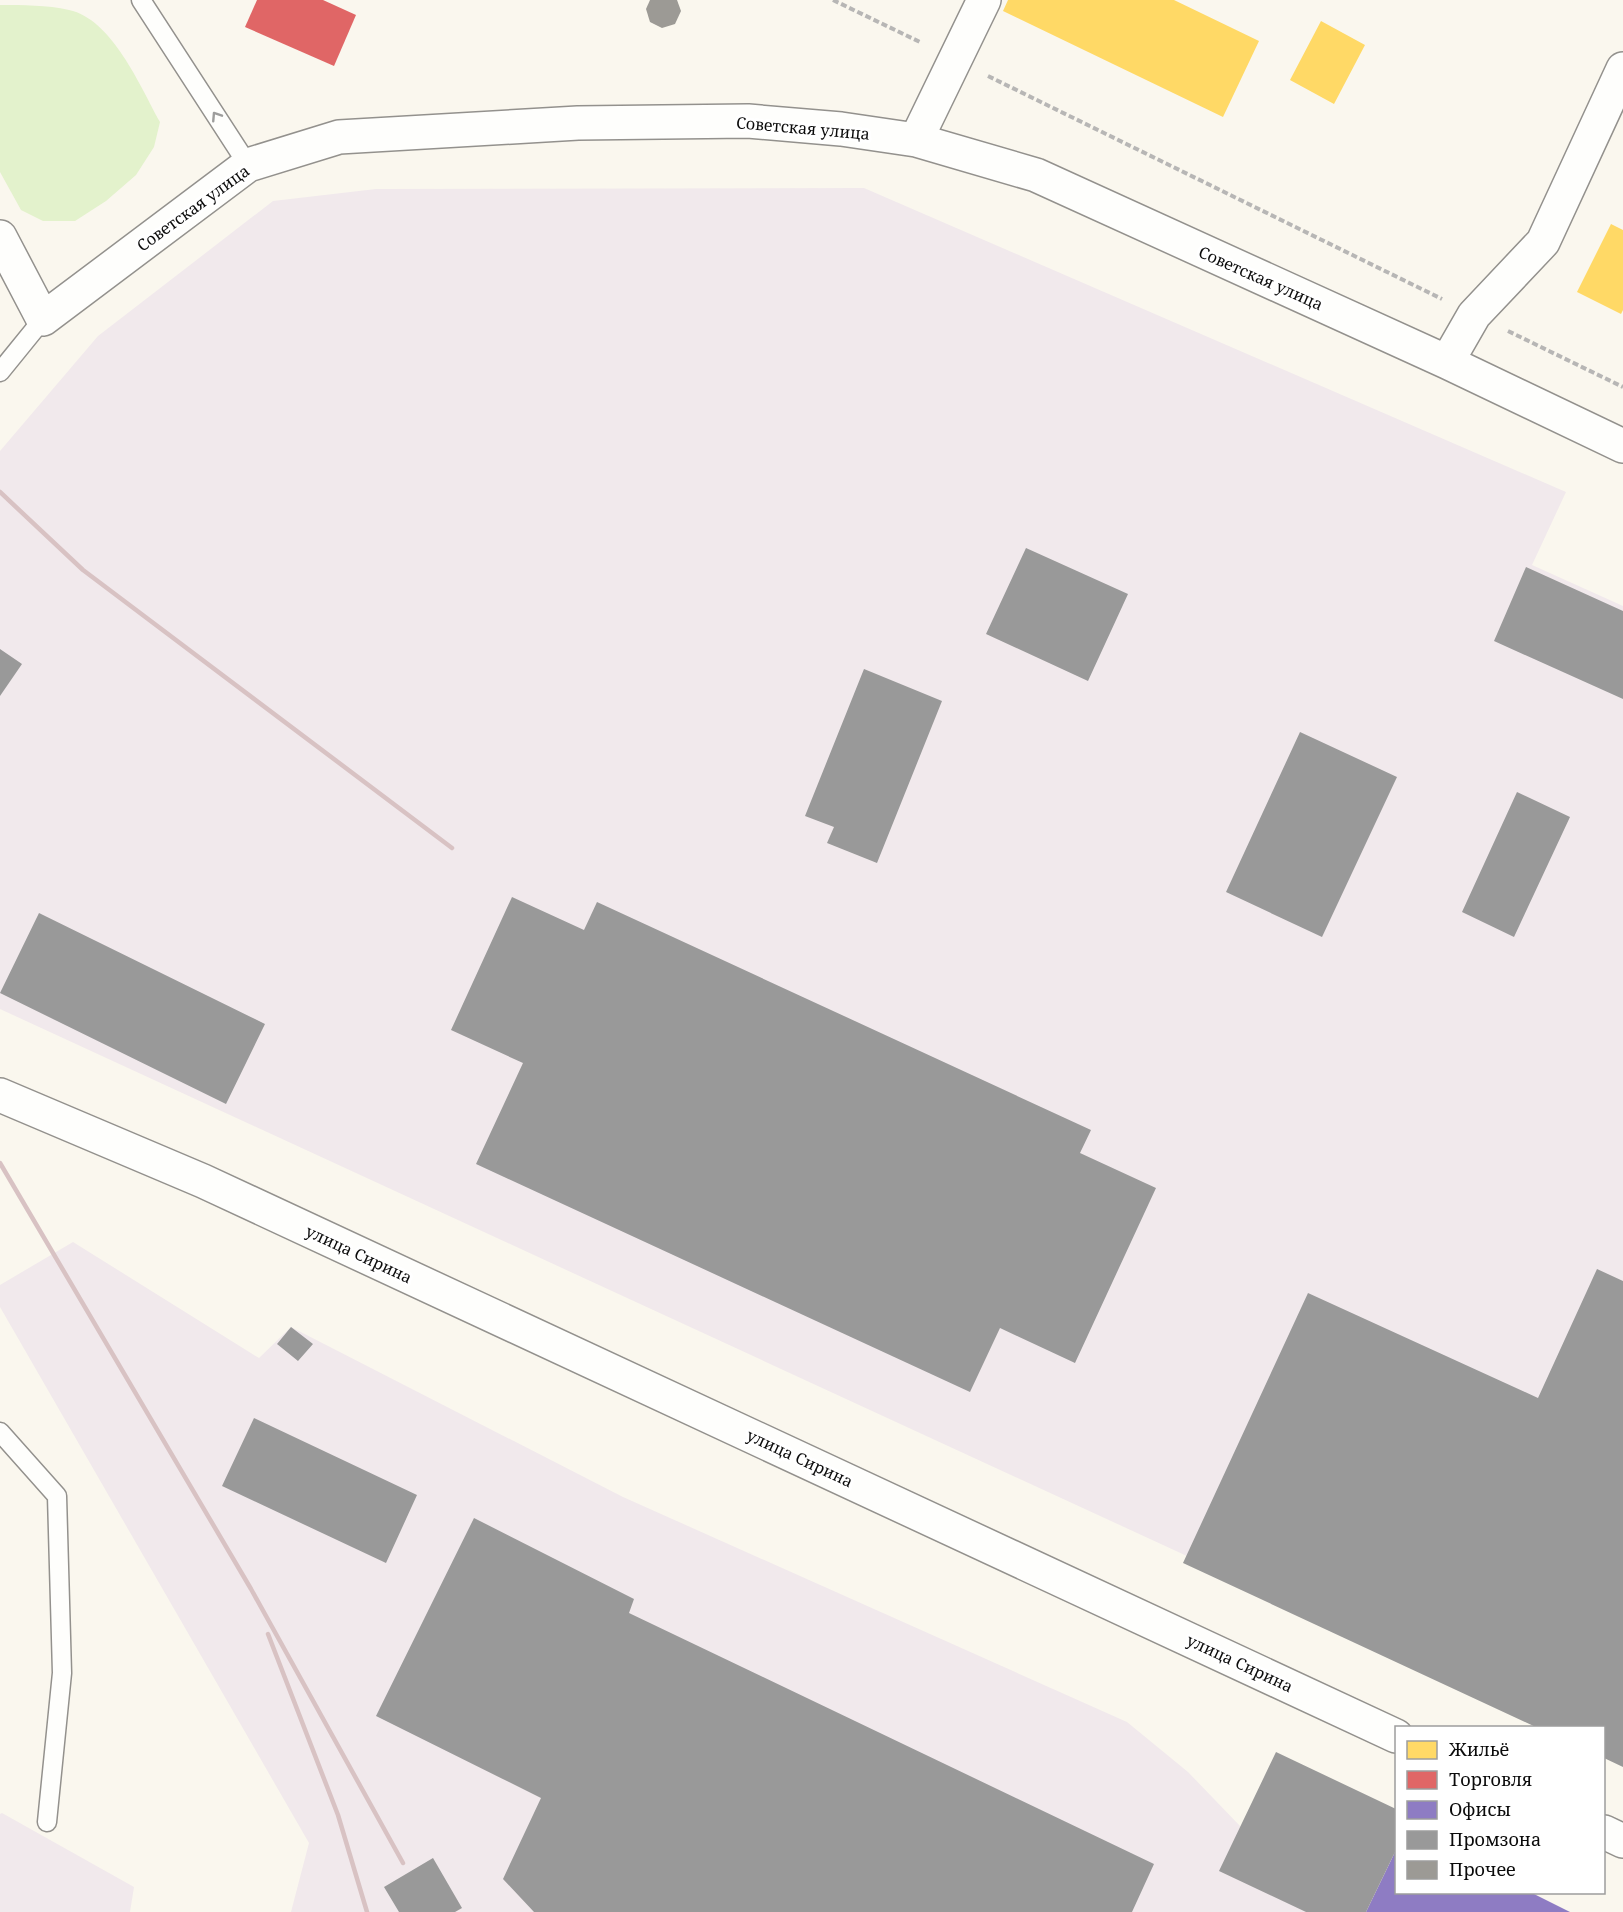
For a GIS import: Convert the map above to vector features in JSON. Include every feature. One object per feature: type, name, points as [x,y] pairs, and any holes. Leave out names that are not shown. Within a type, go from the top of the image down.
[{"type":"street","points":[[916,140],[984,0]]},
{"type":"street","points":[[1447,362],[1474,315],[1543,242],[1623,69]]},
{"type":"street","name":"Советская улица","points":[[43,319],[248,165],[339,137],[578,123],[748,121],[841,129],[916,140],[1036,175],[1447,362],[1623,446]]},
{"type":"street","points":[[0,237],[43,319]]},
{"type":"street","name":"улица Сирина","points":[[0,1095],[203,1181],[1395,1736]]},
{"type":"street","points":[[1605,1832],[1623,1841]]},
{"type":"lane","points":[[141,0],[248,165]]},
{"type":"lane","name":"Советская улица","points":[[0,372],[43,319]]},
{"type":"lane","points":[[0,1432],[57,1496],[62,1673],[47,1822]]},
{"type":"path","points":[[834,0],[1623,387]]},
{"type":"shaded area","points":[[864,188],[1566,492],[1532,565],[1623,606],[1623,1758],[1605,1749],[1605,1726],[1556,1726],[0,1009],[0,451],[98,336],[273,201],[376,189]]},
{"type":"shaded area","points":[[73,1242],[259,1358],[291,1327],[623,1497],[1127,1722],[1188,1772],[1241,1827],[1306,1912],[291,1912],[309,1843],[0,1307],[0,1285]]},
{"type":"shaded area","points":[[2,1813],[134,1887],[130,1912],[0,1912],[0,1814]]},
{"type":"green space","points":[[0,5],[44,6],[69,10],[99,26],[134,73],[160,122],[154,147],[136,175],[106,201],[75,221],[43,221],[21,210],[0,172]]},
{"type":"building: Жильё","points":[[1008,0],[1174,0],[1259,41],[1223,117],[1003,11]]},
{"type":"building: Жильё","points":[[1321,21],[1365,45],[1334,104],[1290,80]]},
{"type":"building: Жильё","points":[[1611,224],[1623,230],[1623,310],[1621,314],[1577,292]]},
{"type":"building: Торговля","points":[[257,0],[323,0],[356,15],[334,66],[245,27]]},
{"type":"building: Офисы","points":[[1395,1852],[1395,1894],[1534,1894],[1570,1912],[1366,1912]]},
{"type":"building: Промзона","points":[[1026,548],[1128,594],[1088,681],[986,634]]},
{"type":"building: Промзона","points":[[1526,567],[1623,611],[1623,699],[1494,641]]},
{"type":"building: Промзона","points":[[0,649],[22,664],[0,696]]},
{"type":"building: Промзона","points":[[864,669],[942,701],[877,863],[827,843],[834,827],[805,816]]},
{"type":"building: Промзона","points":[[1300,732],[1397,777],[1322,937],[1226,892]]},
{"type":"building: Промзона","points":[[1517,792],[1570,817],[1514,937],[1462,912]]},
{"type":"building: Промзона","points":[[512,897],[584,930],[597,902],[1091,1130],[1080,1153],[1156,1188],[1075,1363],[1000,1328],[970,1392],[476,1164],[523,1063],[451,1030]]},
{"type":"building: Промзона","points":[[39,913],[265,1024],[226,1104],[0,993]]},
{"type":"building: Промзона","points":[[1597,1269],[1623,1281],[1623,1767],[1605,1758],[1605,1726],[1534,1726],[1183,1563],[1308,1293],[1538,1398]]},
{"type":"building: Промзона","points":[[291,1327],[313,1344],[298,1361],[277,1344]]},
{"type":"building: Промзона","points":[[254,1418],[417,1495],[386,1563],[222,1486]]},
{"type":"building: Промзона","points":[[474,1518],[634,1599],[629,1613],[1154,1864],[1132,1912],[534,1912],[503,1879],[541,1798],[376,1716]]},
{"type":"building: Промзона","points":[[1276,1752],[1395,1809],[1395,1852],[1366,1912],[1306,1912],[1219,1871]]},
{"type":"building: Промзона","points":[[433,1858],[462,1908],[455,1912],[399,1912],[384,1887]]},
{"type":"building: Прочее","points":[[650,0],[677,0],[681,11],[675,24],[662,28],[650,22],[646,9]]},
{"type":"railway","points":[[0,492],[83,570],[452,848]]},
{"type":"railway","points":[[0,1163],[251,1589],[403,1863]]},
{"type":"railway","points":[[268,1634],[338,1815],[367,1912]]}]
